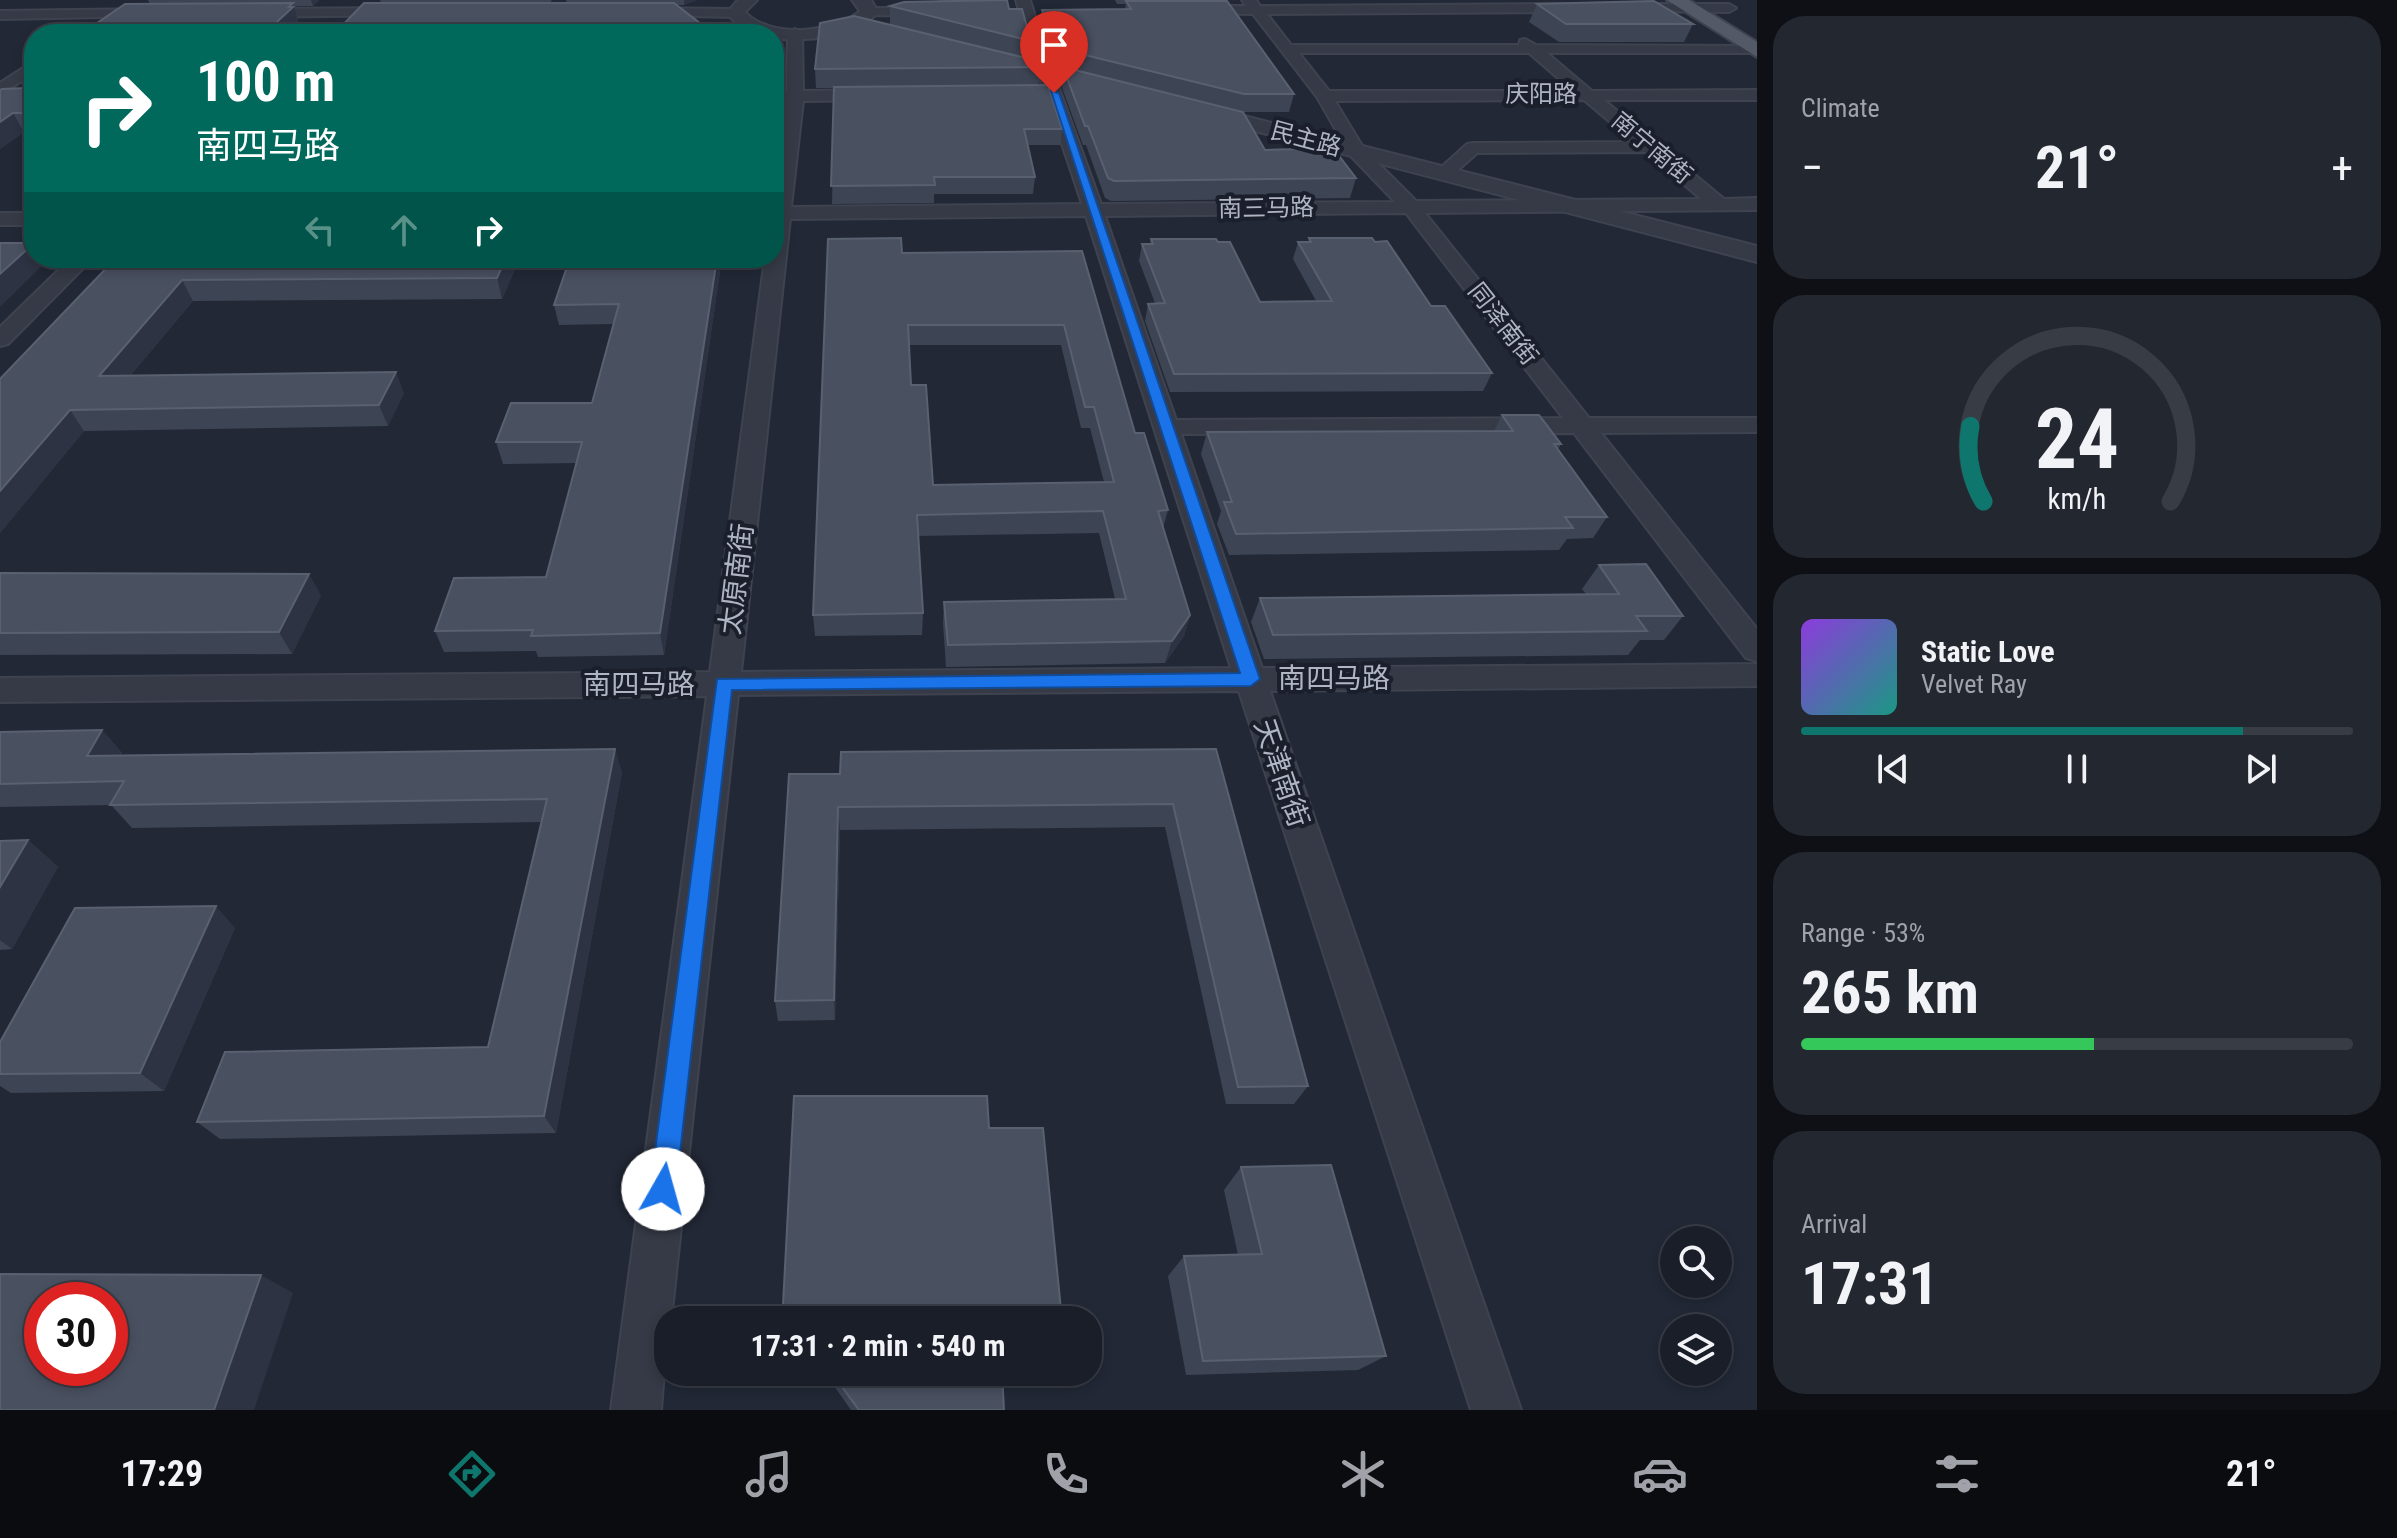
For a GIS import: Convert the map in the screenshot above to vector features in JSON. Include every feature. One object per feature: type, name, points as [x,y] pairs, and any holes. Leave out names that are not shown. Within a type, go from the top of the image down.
[{"type":"main road","points":[[1682,4],[1755,50]]},
{"type":"main road","points":[[1722,4],[1748,19]]},
{"type":"street","points":[[94,24],[129,0]]},
{"type":"street","points":[[323,23],[347,0]]},
{"type":"street","points":[[1180,10],[1253,5],[1479,4],[1594,8]]},
{"type":"street","name":"南宁南街","points":[[1479,4],[1719,204]]},
{"type":"street","points":[[1610,8],[1722,4]]},
{"type":"street","name":"同泽南街","points":[[1253,5],[1324,96],[1357,152],[1411,207],[1757,650]]},
{"type":"street","points":[[631,11],[743,6]]},
{"type":"street","name":"天津南街","points":[[1026,8],[1046,86],[1094,210],[1496,1410]]},
{"type":"street","points":[[784,32],[818,33],[862,12],[948,11]]},
{"type":"street","points":[[244,13],[413,12]]},
{"type":"street","points":[[862,12],[899,35]]},
{"type":"street","points":[[0,15],[170,13]]},
{"type":"street","name":"太原南街","points":[[784,96],[795,33]]},
{"type":"street","points":[[1288,49],[1755,50]]},
{"type":"street","points":[[971,53],[1046,86],[1133,94]]},
{"type":"street","points":[[0,90],[24,73]]},
{"type":"street","points":[[784,96],[902,95]]},
{"type":"street","name":"庆阳路","points":[[1324,96],[1757,95]]},
{"type":"street","points":[[0,99],[23,99]]},
{"type":"street","name":"民主路","points":[[1178,105],[1757,254]]},
{"type":"street","points":[[1443,174],[1473,148],[1651,147]]},
{"type":"street","name":"南三马路","points":[[784,213],[1757,204]]},
{"type":"street","points":[[0,219],[24,219]]},
{"type":"street","points":[[0,339],[73,268]]},
{"type":"street","name":"太原南街","points":[[636,1410],[772,268]]},
{"type":"street","points":[[1166,427],[1757,425]]},
{"type":"street","name":"南四马路","points":[[0,690],[1757,675]]},
{"type":"building","points":[[1007,0],[1009,9],[1022,9],[1031,41],[890,6],[904,2]]},
{"type":"building","points":[[1126,1],[1227,1],[1294,94],[1244,94],[1056,48],[1042,10],[1131,9]]},
{"type":"building","points":[[1654,1],[1693,24],[1566,24],[1537,4]]},
{"type":"building","points":[[293,3],[289,7],[293,7],[275,24],[96,24],[125,4]]},
{"type":"building","points":[[364,3],[674,3],[701,24],[344,24]]},
{"type":"building","points":[[854,16],[1038,61],[1041,67],[815,69],[820,23]]},
{"type":"building","points":[[1063,67],[1243,112],[1265,150],[1333,148],[1356,178],[1114,181],[1108,178]]},
{"type":"building","points":[[1048,85],[1062,129],[1024,129],[1035,177],[934,177],[935,185],[831,186],[834,87]]},
{"type":"building","points":[[24,88],[24,113],[13,113],[0,122],[0,90]]},
{"type":"building","points":[[901,238],[902,253],[1082,251],[1135,433],[1144,433],[1168,510],[1158,511],[1190,615],[1172,641],[948,645],[944,602],[1126,599],[1103,511],[917,515],[923,613],[813,615],[828,239]],"holes":[[[908,325],[1064,325],[1085,407],[1094,407],[1114,482],[933,485],[926,385],[911,385]]]},
{"type":"building","points":[[1309,238],[1372,238],[1375,242],[1387,241],[1431,306],[1445,306],[1492,373],[1174,374],[1148,304],[1165,303],[1142,244],[1153,244],[1151,239],[1216,239],[1218,242],[1230,242],[1260,302],[1332,301],[1298,242],[1311,242]]},
{"type":"building","points":[[0,243],[24,243],[24,252],[0,274]]},
{"type":"building","points":[[106,268],[502,268],[497,278],[182,280],[99,376],[396,372],[379,405],[70,410],[0,491],[0,379]]},
{"type":"building","points":[[567,268],[715,268],[660,633],[531,636],[533,630],[435,631],[454,578],[546,577],[582,442],[496,442],[511,403],[592,403],[619,304],[554,305]]},
{"type":"building","points":[[1502,415],[1539,415],[1561,444],[1554,444],[1607,517],[1565,517],[1573,528],[1236,534],[1224,502],[1232,502],[1207,432],[1513,431]]},
{"type":"building","points":[[1646,564],[1683,616],[1636,616],[1647,631],[1273,635],[1260,598],[1619,594],[1599,565]]},
{"type":"building","points":[[0,573],[309,574],[279,632],[0,633]]},
{"type":"building","points":[[102,730],[87,756],[615,749],[544,1116],[197,1122],[225,1052],[488,1047],[547,799],[110,805],[124,781],[0,784],[0,732]]},
{"type":"building","points":[[1216,749],[1308,1086],[1238,1087],[1173,804],[838,807],[834,1000],[775,1001],[789,774],[840,774],[841,752]]},
{"type":"building","points":[[28,840],[0,887],[0,841]]},
{"type":"building","points":[[216,906],[140,1073],[0,1074],[0,1042],[75,908]]},
{"type":"building","points":[[794,1096],[987,1096],[989,1128],[1043,1128],[1061,1306],[783,1305]]},
{"type":"building","points":[[1331,1165],[1386,1356],[1203,1361],[1184,1256],[1262,1254],[1241,1167]]},
{"type":"building","points":[[0,1274],[261,1275],[214,1410],[0,1410]]},
{"type":"building","points":[[841,1386],[1003,1386],[1004,1410],[859,1410]]},
{"type":"route","points":[[663,1189],[724,684],[1251,679],[1054,93]]}]
